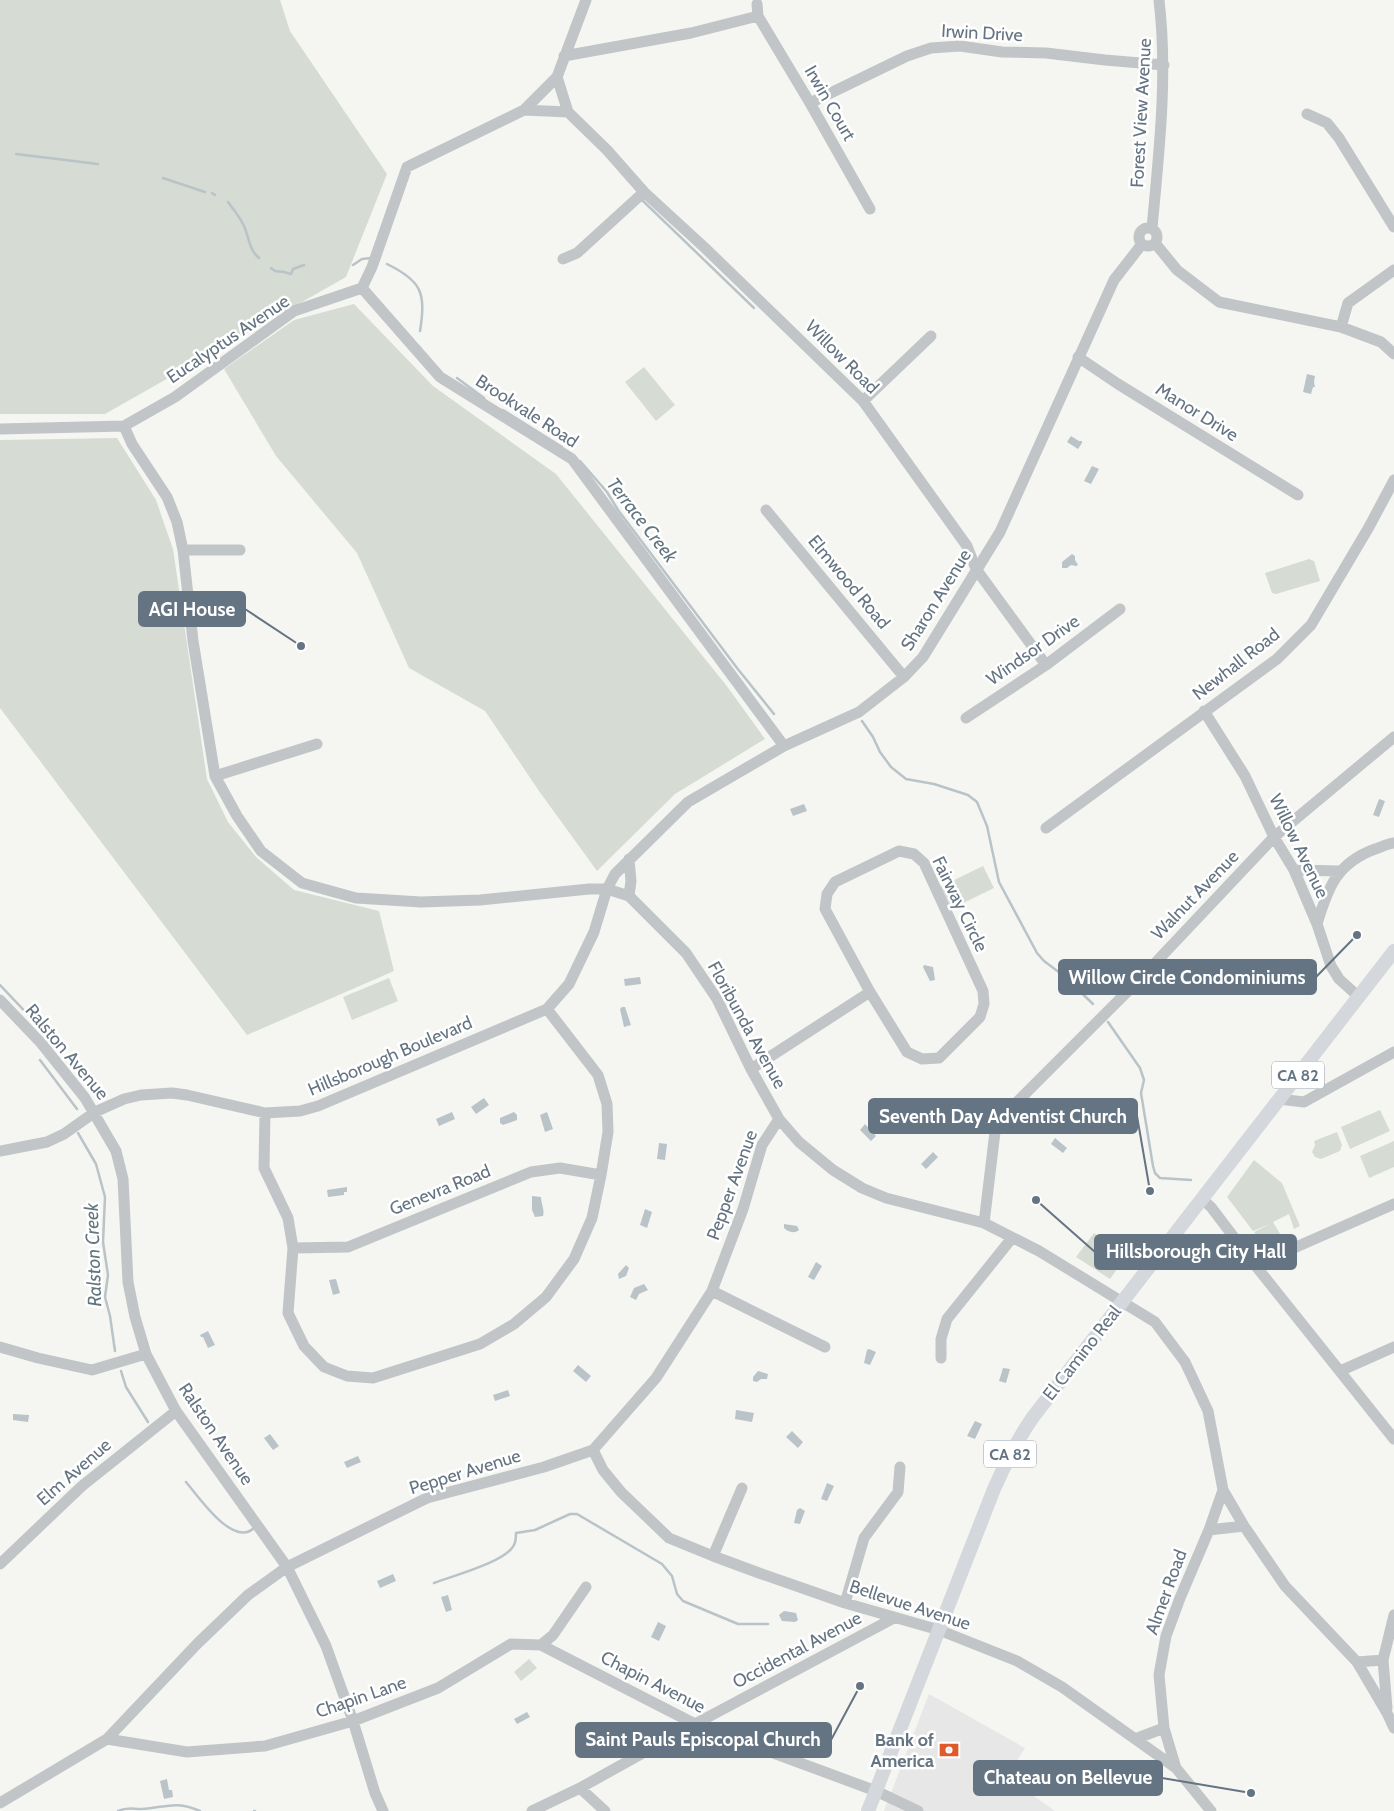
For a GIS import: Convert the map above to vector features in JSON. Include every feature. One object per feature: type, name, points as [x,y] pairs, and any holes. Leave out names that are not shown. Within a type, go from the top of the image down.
[{"type":"main road","name":"El Camino Real","points":[[868,1811],[994,1489],[1011,1451],[1033,1417],[1394,951]]},
{"type":"street","points":[[362,288],[372,268],[407,167],[524,110],[557,77],[586,0]]},
{"type":"street","name":"Forest View Avenue","points":[[1152,228],[1162,115],[1164,65],[1159,0]]},
{"type":"street","name":"Irwin Court","points":[[757,4],[758,16],[870,209]]},
{"type":"street","points":[[564,56],[691,33],[758,16]]},
{"type":"street","name":"Irwin Drive","points":[[810,103],[907,56],[930,48],[960,46],[1002,52],[1046,53],[1164,65]]},
{"type":"street","name":"Willow Road","points":[[557,77],[568,112],[608,150],[644,192],[705,248],[863,401],[967,546],[976,569],[1046,665]]},
{"type":"street","points":[[524,110],[568,112]]},
{"type":"street","points":[[1307,114],[1327,124],[1339,138],[1394,227]]},
{"type":"street","points":[[563,259],[577,253],[644,192]]},
{"type":"street","points":[[1146,227],[1152,228],[1157,235],[1154,244],[1150,246],[1142,244],[1139,239],[1140,233],[1146,227]]},
{"type":"street","name":"Sharon Avenue","points":[[607,889],[615,874],[688,802],[784,746],[859,712],[904,677],[923,657],[1000,532],[1114,280],[1142,244]]},
{"type":"street","points":[[1154,244],[1177,270],[1219,302],[1341,326],[1381,342],[1394,354]]},
{"type":"street","points":[[1341,326],[1348,303],[1394,270]]},
{"type":"street","name":"Eucalyptus Avenue","points":[[0,429],[124,426],[174,397],[294,311],[362,288]]},
{"type":"street","name":"Brookvale Road","points":[[362,288],[440,377],[572,459],[784,746]]},
{"type":"street","points":[[863,401],[931,336]]},
{"type":"street","name":"Manor Drive","points":[[1078,357],[1118,384],[1298,495]]},
{"type":"street","name":"Floribunda Avenue","points":[[124,426],[132,444],[167,497],[177,522],[183,550],[193,641],[215,776],[237,816],[261,851],[302,883],[356,898],[421,902],[480,900],[589,889],[607,889],[629,896],[686,953],[717,999],[751,1069],[780,1119],[799,1142],[833,1170],[862,1188],[886,1198],[984,1223],[1039,1252],[1155,1322],[1185,1362],[1208,1411],[1222,1490],[1285,1586],[1357,1662],[1394,1728]]},
{"type":"street","name":"Newhall Road","points":[[1046,828],[1277,659],[1311,625],[1369,527],[1394,480]]},
{"type":"street","name":"Elmwood Road","points":[[766,510],[904,677]]},
{"type":"street","points":[[183,550],[240,550]]},
{"type":"street","name":"Windsor Drive","points":[[966,718],[1046,665],[1120,609]]},
{"type":"street","name":"Willow Avenue","points":[[1204,712],[1245,776],[1274,837],[1294,870],[1318,924],[1331,966],[1339,979],[1359,997]]},
{"type":"street","name":"Walnut Avenue","points":[[984,1223],[998,1121],[1135,984],[1274,837],[1394,737]]},
{"type":"street","points":[[215,776],[317,744]]},
{"type":"street","points":[[1318,924],[1325,896],[1339,871],[1363,853],[1394,843]]},
{"type":"street","name":"Fairway Circle","points":[[898,851],[914,854],[924,863],[983,991],[984,1004],[980,1017],[939,1058],[922,1059],[907,1052],[870,992],[825,909],[827,894],[835,882],[870,863],[898,851]]},
{"type":"street","points":[[629,859],[631,881],[629,896]]},
{"type":"street","points":[[1294,870],[1339,871]]},
{"type":"street","name":"Hillsborough Boulevard","points":[[0,1151],[47,1142],[64,1134],[95,1112],[124,1100],[142,1096],[172,1093],[265,1113],[300,1111],[318,1106],[547,1009],[569,984],[594,932],[607,889]]},
{"type":"street","points":[[751,1069],[870,992]]},
{"type":"street","name":"Ralston Avenue","points":[[0,1000],[47,1050],[95,1112],[116,1151],[123,1179],[128,1282],[135,1317],[146,1354],[176,1411],[287,1567],[326,1646],[353,1721],[375,1793],[383,1811]]},
{"type":"street","points":[[265,1113],[264,1168],[288,1218],[293,1248],[288,1313],[304,1346],[324,1367],[347,1376],[373,1378],[480,1344],[514,1324],[546,1297],[574,1259],[592,1218],[601,1175],[608,1132],[607,1104],[598,1075],[547,1009]]},
{"type":"street","points":[[1279,1099],[1304,1102],[1394,1052]]},
{"type":"street","name":"Pepper Avenue","points":[[0,1803],[108,1739],[197,1644],[248,1595],[287,1567],[427,1498],[544,1467],[592,1450],[656,1378],[712,1291],[743,1209],[762,1145],[780,1119]]},
{"type":"street","name":"Genevra Road","points":[[293,1248],[348,1246],[531,1172],[560,1168],[601,1175]]},
{"type":"street","points":[[1202,1199],[1211,1207],[1394,1439]]},
{"type":"street","points":[[1255,1265],[1394,1204]]},
{"type":"street","points":[[941,1358],[941,1339],[948,1319],[1012,1238]]},
{"type":"street","points":[[712,1291],[825,1347]]},
{"type":"street","points":[[0,1347],[92,1370],[146,1354]]},
{"type":"street","points":[[1340,1371],[1394,1347]]},
{"type":"street","name":"Elm Avenue","points":[[0,1564],[82,1486],[176,1411]]},
{"type":"street","name":"Bellevue Avenue","points":[[592,1450],[603,1470],[621,1492],[670,1538],[713,1556],[845,1603],[939,1630],[1017,1660],[1062,1687],[1176,1768],[1211,1811]]},
{"type":"street","points":[[845,1603],[864,1538],[898,1492],[900,1467]]},
{"type":"street","points":[[713,1556],[742,1488]]},
{"type":"street","name":"Almer Road","points":[[1176,1768],[1164,1728],[1159,1675],[1166,1636],[1180,1598],[1210,1530],[1222,1490]]},
{"type":"street","points":[[1210,1530],[1244,1526]]},
{"type":"street","points":[[542,1646],[553,1635],[586,1587]]},
{"type":"street","points":[[1387,1713],[1383,1660],[1394,1615]]},
{"type":"street","name":"Occidental Avenue","points":[[532,1811],[580,1788],[695,1724],[894,1618]]},
{"type":"street","name":"Chapin Lane","points":[[108,1739],[187,1752],[265,1746],[353,1721],[438,1688],[511,1644],[542,1646]]},
{"type":"street","name":"Chapin Avenue","points":[[542,1646],[695,1724],[876,1791],[918,1811]]},
{"type":"street","points":[[1357,1662],[1383,1660]]},
{"type":"street","points":[[1135,1739],[1164,1728]]},
{"type":"street","points":[[580,1788],[605,1811]]},
{"type":"shaded area","points":[[0,0],[280,0],[290,31],[387,174],[346,277],[105,414],[0,414]]},
{"type":"shaded area","points":[[354,304],[433,386],[556,474],[726,685],[765,739],[675,794],[597,871],[539,791],[485,711],[409,668],[357,553],[276,456],[224,369],[294,320]]},
{"type":"shaded area","points":[[644,367],[675,405],[656,421],[625,382]]},
{"type":"shaded area","points":[[1307,374],[1315,376],[1315,387],[1313,387],[1311,394],[1303,392]]},
{"type":"shaded area","points":[[1071,436],[1082,441],[1078,449],[1067,442]]},
{"type":"shaded area","points":[[117,438],[156,500],[173,549],[207,779],[228,822],[256,857],[294,890],[379,911],[394,971],[247,1035],[0,708],[0,440]]},
{"type":"shaded area","points":[[1092,466],[1099,469],[1091,484],[1084,481]]},
{"type":"shaded area","points":[[1072,554],[1075,556],[1078,565],[1062,568],[1062,562]]},
{"type":"shaded area","points":[[1309,559],[1314,561],[1320,581],[1276,594],[1272,593],[1265,573]]},
{"type":"shaded area","points":[[1379,799],[1385,801],[1379,817],[1373,815]]},
{"type":"shaded area","points":[[804,804],[807,811],[793,816],[790,809]]},
{"type":"shaded area","points":[[983,866],[994,888],[951,909],[940,887]]},
{"type":"shaded area","points":[[924,965],[933,967],[935,980],[930,981],[923,967]]},
{"type":"shaded area","points":[[640,977],[641,984],[625,986],[624,979]]},
{"type":"shaded area","points":[[389,978],[398,1001],[352,1020],[343,997]]},
{"type":"shaded area","points":[[625,1007],[631,1025],[624,1027],[620,1009]]},
{"type":"shaded area","points":[[484,1098],[489,1105],[476,1114],[471,1107]]},
{"type":"shaded area","points":[[1380,1110],[1390,1131],[1350,1149],[1341,1127]]},
{"type":"shaded area","points":[[452,1112],[455,1119],[439,1126],[436,1119]]},
{"type":"shaded area","points":[[514,1112],[517,1115],[517,1120],[503,1125],[500,1123],[500,1118]]},
{"type":"shaded area","points":[[547,1112],[553,1129],[545,1132],[540,1115]]},
{"type":"shaded area","points":[[865,1124],[876,1136],[871,1141],[860,1130]]},
{"type":"shaded area","points":[[1337,1132],[1342,1145],[1340,1151],[1321,1159],[1315,1157],[1312,1152],[1315,1145],[1314,1141]]},
{"type":"shaded area","points":[[1055,1138],[1067,1148],[1063,1153],[1051,1144]]},
{"type":"shaded area","points":[[1394,1141],[1394,1167],[1369,1178],[1360,1156]]},
{"type":"shaded area","points":[[659,1143],[667,1144],[665,1160],[657,1159]]},
{"type":"shaded area","points":[[933,1152],[938,1157],[926,1169],[921,1164]]},
{"type":"shaded area","points":[[1254,1160],[1282,1183],[1300,1226],[1294,1229],[1289,1214],[1273,1222],[1282,1237],[1263,1244],[1254,1232],[1270,1224],[1253,1231],[1227,1197]]},
{"type":"shaded area","points":[[347,1187],[347,1192],[344,1192],[344,1195],[328,1197],[327,1190]]},
{"type":"shaded area","points":[[532,1196],[541,1197],[544,1211],[543,1216],[535,1217],[532,1210]]},
{"type":"shaded area","points":[[645,1209],[652,1212],[647,1228],[640,1225]]},
{"type":"shaded area","points":[[784,1224],[797,1226],[799,1230],[795,1232],[789,1231],[784,1228]]},
{"type":"shaded area","points":[[1094,1233],[1125,1258],[1110,1279],[1076,1257]]},
{"type":"shaded area","points":[[816,1262],[822,1266],[814,1280],[808,1277]]},
{"type":"shaded area","points":[[626,1265],[629,1268],[626,1276],[619,1279],[618,1274]]},
{"type":"shaded area","points":[[336,1279],[340,1293],[333,1295],[329,1280]]},
{"type":"shaded area","points":[[644,1284],[648,1290],[639,1294],[636,1300],[630,1297],[634,1288]]},
{"type":"shaded area","points":[[208,1331],[215,1345],[208,1348],[203,1337],[200,1335]]},
{"type":"shaded area","points":[[867,1350],[876,1352],[870,1365],[864,1363]]},
{"type":"shaded area","points":[[578,1365],[591,1376],[586,1382],[573,1371]]},
{"type":"shaded area","points":[[1003,1368],[1010,1369],[1006,1383],[999,1381]]},
{"type":"shaded area","points":[[758,1371],[768,1374],[767,1379],[761,1379],[757,1382],[753,1381],[753,1377]]},
{"type":"shaded area","points":[[508,1390],[510,1396],[495,1401],[493,1395]]},
{"type":"shaded area","points":[[736,1410],[754,1413],[752,1422],[735,1419]]},
{"type":"shaded area","points":[[13,1414],[29,1415],[28,1422],[13,1420]]},
{"type":"shaded area","points":[[975,1421],[982,1424],[975,1439],[967,1436]]},
{"type":"shaded area","points":[[792,1431],[803,1442],[798,1448],[786,1437]]},
{"type":"shaded area","points":[[270,1434],[279,1446],[273,1450],[264,1438]]},
{"type":"shaded area","points":[[358,1456],[361,1462],[347,1468],[344,1462]]},
{"type":"shaded area","points":[[827,1483],[834,1486],[827,1501],[821,1499]]},
{"type":"shaded area","points":[[800,1508],[805,1511],[800,1524],[794,1523],[797,1510]]},
{"type":"shaded area","points":[[393,1574],[396,1581],[380,1588],[377,1581]]},
{"type":"shaded area","points":[[448,1595],[452,1610],[446,1612],[441,1597]]},
{"type":"shaded area","points":[[784,1611],[796,1613],[798,1620],[795,1622],[782,1621],[779,1615]]},
{"type":"shaded area","points":[[658,1622],[666,1626],[659,1641],[651,1637]]},
{"type":"shaded area","points":[[529,1659],[537,1668],[521,1681],[514,1672]]},
{"type":"shaded area","points":[[929,1694],[1025,1748],[1007,1777],[1055,1811],[884,1811]]},
{"type":"shaded area","points":[[527,1712],[530,1717],[517,1724],[514,1719]]},
{"type":"shaded area","points":[[167,1779],[169,1790],[172,1790],[173,1797],[164,1799],[160,1781]]},
{"type":"waterway","name":"Terrace Creek","points":[[16,154],[98,164]]},
{"type":"waterway","name":"Terrace Creek","points":[[163,178],[205,192]]},
{"type":"waterway","points":[[642,200],[754,308]]},
{"type":"waterway","name":"Terrace Creek","points":[[228,202],[246,230],[251,247],[259,258]]},
{"type":"waterway","name":"Terrace Creek","points":[[353,265],[362,259],[371,258]]},
{"type":"waterway","name":"Terrace Creek","points":[[387,264],[408,276],[419,290],[422,307],[420,331]]},
{"type":"waterway","name":"Terrace Creek","points":[[271,268],[275,271],[291,274],[293,269],[304,265]]},
{"type":"waterway","name":"Terrace Creek","points":[[457,378],[484,398]]},
{"type":"waterway","name":"Terrace Creek","points":[[503,410],[562,447]]},
{"type":"waterway","name":"Terrace Creek","points":[[580,461],[607,492],[618,510],[774,714]]},
{"type":"waterway","name":"Terrace Creek","points":[[862,721],[891,767],[906,779],[934,784],[968,795],[977,802],[987,826],[999,882],[1037,953],[1093,1004]]},
{"type":"waterway","name":"Ralston Creek","points":[[0,985],[51,1039]]},
{"type":"waterway","name":"Terrace Creek","points":[[1108,1022],[1140,1068],[1144,1080],[1141,1093],[1155,1173],[1160,1178],[1191,1180]]},
{"type":"waterway","name":"Ralston Creek","points":[[40,1060],[77,1109]]},
{"type":"waterway","name":"Ralston Creek","points":[[78,1133],[96,1164],[105,1197],[103,1242],[108,1275],[105,1297],[115,1351]]},
{"type":"waterway","name":"Ralston Creek","points":[[121,1371],[126,1387],[148,1422]]},
{"type":"waterway","name":"Ralston Creek","points":[[186,1482],[207,1508],[226,1526],[236,1531],[246,1532],[254,1528]]},
{"type":"waterway","name":"Ralston Creek","points":[[434,1583],[478,1568],[501,1557],[514,1545],[516,1533],[535,1530],[570,1514],[577,1514],[662,1564],[672,1576],[677,1594],[683,1601],[738,1624],[768,1624]]},
{"type":"waterway","points":[[118,1811],[176,1805],[200,1811]]},
{"type":"place","name":"AGI House","points":[[301,646]]},
{"type":"place","name":"Willow Circle Condominiums","points":[[1357,935]]},
{"type":"place","name":"Seventh Day Adventist Church","points":[[1150,1191]]},
{"type":"place","name":"Hillsborough City Hall","points":[[1036,1200]]},
{"type":"place","name":"Saint Pauls Episcopal Church","points":[[860,1686]]},
{"type":"place","name":"Bank of America","points":[[949,1750]]},
{"type":"place","name":"Chateau on Bellevue","points":[[1251,1793]]}]
